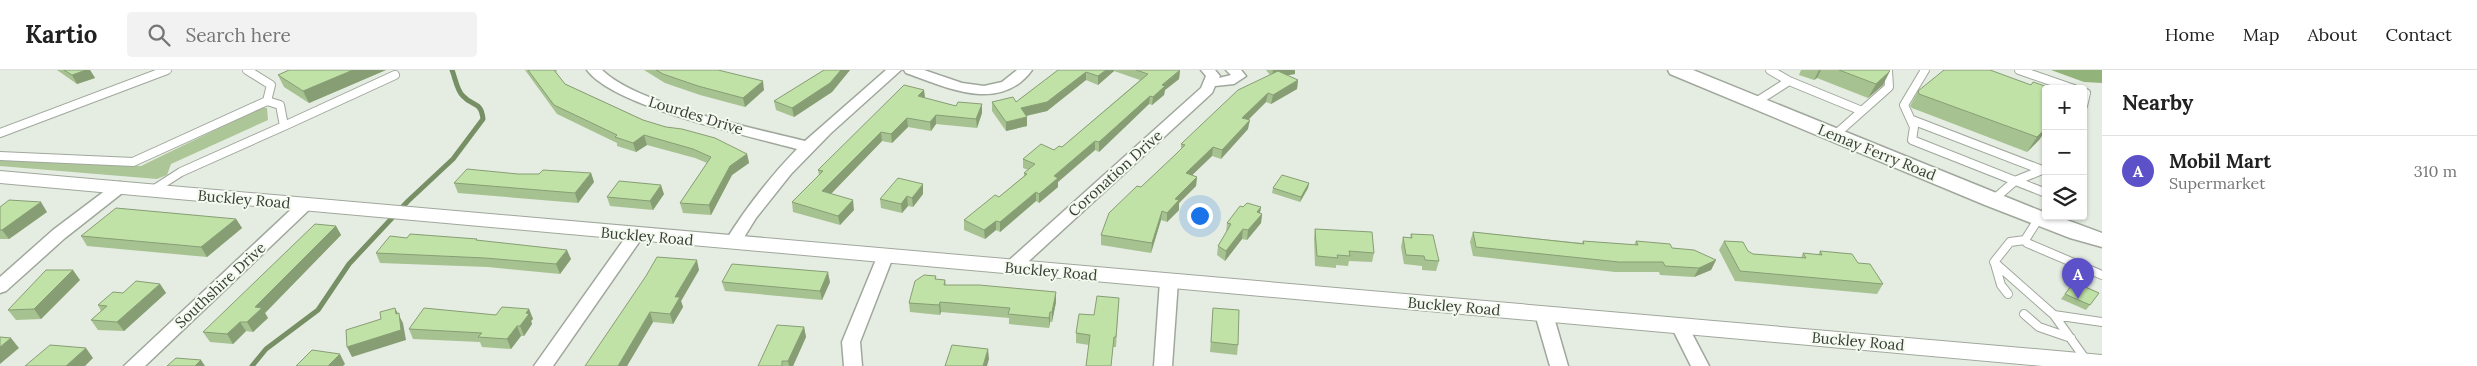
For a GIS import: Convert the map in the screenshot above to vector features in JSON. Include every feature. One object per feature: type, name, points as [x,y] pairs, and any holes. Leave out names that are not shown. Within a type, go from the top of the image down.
[{"type":"main road","name":"Lemay Ferry Road","points":[[1677,70],[1994,200],[2078,233],[2102,240]]},
{"type":"main road","name":"Lemay Ferry Road","points":[[2078,233],[2102,245]]},
{"type":"street","name":"Lourdes Drive","points":[[594,70],[602,80],[654,104],[806,146]]},
{"type":"street","points":[[732,243],[764,193],[806,146],[894,70]]},
{"type":"street","points":[[911,70],[968,89],[984,90],[1006,86],[1025,70]]},
{"type":"street","points":[[1211,76],[1222,83],[1233,80],[1238,76],[1233,70]]},
{"type":"street","name":"Coronation Drive","points":[[1012,267],[1207,90],[1211,76]]},
{"type":"street","name":"Buckley Road","points":[[0,177],[885,257],[1680,326],[2037,362],[2095,363]]},
{"type":"street","points":[[0,287],[38,251],[120,187]]},
{"type":"street","name":"Southshire Drive","points":[[133,366],[306,204]]},
{"type":"street","points":[[543,366],[636,234]]},
{"type":"street","points":[[853,366],[851,342],[885,257]]},
{"type":"street","points":[[1163,366],[1170,281]]},
{"type":"street","points":[[1544,314],[1559,366]]},
{"type":"street","points":[[1680,326],[1700,366]]},
{"type":"lane","points":[[0,133],[167,70]]},
{"type":"lane","points":[[247,70],[271,85],[267,101]]},
{"type":"lane","points":[[1770,70],[1789,81],[1862,111]]},
{"type":"lane","points":[[1835,135],[1889,87],[1888,70]]},
{"type":"lane","points":[[1925,70],[1904,105],[1914,127],[1912,140],[2042,191]]},
{"type":"lane","points":[[2019,70],[2062,85]]},
{"type":"lane","points":[[153,190],[181,172],[395,75]]},
{"type":"lane","points":[[1756,102],[1789,81]]},
{"type":"lane","points":[[0,156],[133,162],[267,101],[280,105],[284,126]]},
{"type":"lane","points":[[1912,120],[2042,169]]},
{"type":"lane","points":[[1994,200],[2015,181],[2042,171]]},
{"type":"lane","points":[[1994,262],[2010,242],[2025,240],[2039,218]]},
{"type":"lane","points":[[2025,240],[2027,243],[2102,275]]},
{"type":"lane","points":[[1994,262],[2001,285],[2008,294]]},
{"type":"lane","points":[[1994,262],[2054,315],[2071,338],[2095,363]]},
{"type":"lane","points":[[2024,314],[2032,325],[2042,330],[2071,338]]},
{"type":"lane","points":[[2054,315],[2102,322]]},
{"type":"green space","points":[[2051,70],[2102,70],[2102,83],[2084,82]]},
{"type":"green space","points":[[262,107],[267,108],[268,120],[171,164],[167,175],[157,179],[0,166],[0,160],[141,166]]},
{"type":"building","points":[[64,70],[86,70],[72,75]]},
{"type":"building","points":[[289,70],[353,70],[303,91],[278,75]]},
{"type":"building","points":[[528,70],[554,70],[565,84],[643,120],[715,138],[747,154],[730,166],[709,205],[680,203],[711,157],[693,149],[644,135],[633,143],[615,137],[617,135],[554,105]]},
{"type":"building","points":[[656,70],[718,70],[763,81],[743,98],[698,86]]},
{"type":"building","points":[[824,70],[841,70],[830,83],[792,108],[774,101]]},
{"type":"building","points":[[1058,70],[1106,70],[1098,76],[1086,72],[1047,102],[1021,108],[1027,117],[1006,122],[992,102],[1013,97],[1016,102]]},
{"type":"building","points":[[1136,70],[1180,70],[1162,85],[1165,86],[1153,97],[1150,96],[1099,142],[1095,141],[1054,176],[1058,178],[1039,194],[1036,192],[1000,222],[996,221],[984,230],[964,220],[995,195],[999,197],[1027,174],[1024,173],[1035,164],[1023,159],[1041,144],[1054,150],[1059,146],[1062,147],[1148,74]]},
{"type":"building","points":[[1839,70],[1888,70],[1890,71],[1876,84]]},
{"type":"building","points":[[1944,70],[1990,70],[2031,85],[2033,82],[2042,85],[2042,132],[2037,137],[1919,94],[1918,91]]},
{"type":"building","points":[[1278,71],[1298,80],[1273,95],[1268,93],[1242,118],[1250,120],[1222,150],[1213,147],[1186,173],[1197,177],[1175,199],[1179,200],[1167,213],[1162,211],[1152,243],[1101,235],[1109,213],[1137,186],[1141,187],[1176,154],[1185,145],[1181,144],[1238,90]]},
{"type":"building","points":[[904,85],[924,90],[918,96],[956,106],[958,102],[982,104],[976,119],[936,115],[930,122],[907,118],[891,134],[881,132],[822,191],[853,200],[838,216],[792,202],[823,171],[818,170]]},
{"type":"building","points":[[467,169],[518,174],[539,174],[543,170],[591,173],[575,193],[454,183]]},
{"type":"building","points":[[1282,175],[1309,183],[1301,197],[1273,188]]},
{"type":"building","points":[[898,178],[923,184],[912,198],[907,196],[901,204],[880,199]]},
{"type":"building","points":[[619,181],[661,185],[650,201],[607,197]]},
{"type":"building","points":[[9,200],[41,202],[0,230],[0,207]]},
{"type":"building","points":[[1247,203],[1261,207],[1257,212],[1262,214],[1248,230],[1243,229],[1226,251],[1218,246],[1231,224],[1227,223],[1240,206],[1243,207]]},
{"type":"building","points":[[116,208],[236,219],[201,247],[81,236]]},
{"type":"building","points":[[315,224],[336,226],[255,307],[262,308],[247,322],[240,322],[227,334],[203,332]]},
{"type":"building","points":[[1315,229],[1372,232],[1374,253],[1349,251],[1350,256],[1337,255],[1338,258],[1317,256]]},
{"type":"building","points":[[1473,232],[1584,244],[1583,241],[1638,245],[1636,241],[1670,244],[1672,248],[1694,250],[1716,260],[1699,268],[1665,266],[1663,262],[1619,262],[1476,247]]},
{"type":"building","points":[[410,234],[477,239],[567,250],[556,264],[485,258],[376,253],[390,236],[407,238]]},
{"type":"building","points":[[1411,234],[1433,235],[1439,261],[1425,260],[1424,256],[1406,255],[1403,237],[1412,238]]},
{"type":"building","points":[[1724,241],[1743,242],[1748,251],[1753,254],[1806,258],[1803,253],[1822,255],[1820,251],[1852,254],[1858,263],[1870,264],[1883,284],[1740,271]]},
{"type":"building","points":[[657,257],[697,260],[675,297],[680,297],[670,314],[650,312],[618,366],[585,366],[646,276]]},
{"type":"building","points":[[732,264],[828,272],[820,291],[722,282]]},
{"type":"building","points":[[46,270],[73,270],[34,309],[8,310]]},
{"type":"building","points":[[924,275],[936,276],[935,279],[945,280],[944,285],[979,285],[1056,292],[1052,312],[1050,312],[1049,318],[1008,314],[1010,308],[940,302],[939,305],[909,303],[915,281]]},
{"type":"building","points":[[136,281],[160,284],[117,322],[91,320],[107,306],[98,305],[113,292],[123,293]]},
{"type":"building","points":[[2074,282],[2099,293],[2090,305],[2065,294]]},
{"type":"building","points":[[1097,296],[1119,298],[1116,337],[1114,337],[1111,366],[1086,366],[1090,335],[1076,333],[1079,314],[1094,315]]},
{"type":"building","points":[[502,307],[529,309],[526,313],[529,314],[507,339],[478,337],[482,333],[409,329],[424,308],[496,315]]},
{"type":"building","points":[[395,308],[396,314],[399,313],[401,330],[347,347],[346,330],[381,319],[380,312]]},
{"type":"building","points":[[1213,308],[1239,310],[1238,345],[1211,342]]},
{"type":"building","points":[[777,325],[804,327],[788,361],[782,361],[782,366],[758,366]]},
{"type":"building","points":[[0,337],[11,338],[0,347]]},
{"type":"building","points":[[50,345],[86,348],[66,366],[25,366]]},
{"type":"building","points":[[952,345],[988,349],[983,366],[945,366]]},
{"type":"building","points":[[312,350],[340,354],[328,366],[296,366]]},
{"type":"building","points":[[176,358],[201,360],[195,366],[167,366]]},
{"type":"waterway","points":[[252,366],[266,349],[318,310],[349,264],[408,201],[453,159],[483,119],[480,109],[461,94],[452,70]]},
{"type":"place","name":"Mobil Mart","points":[[2078,299]]}]
